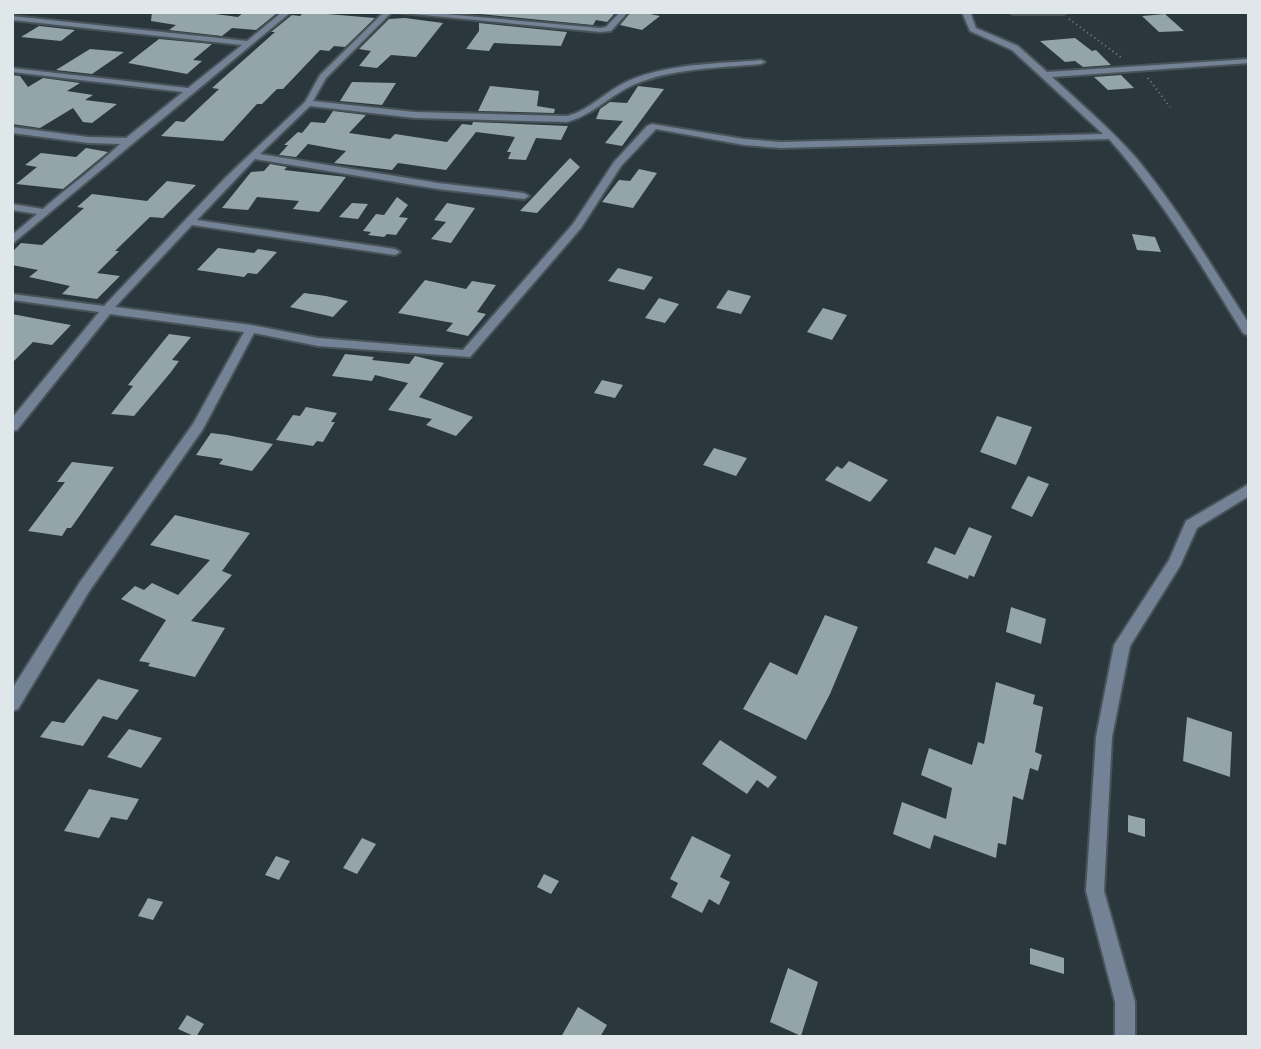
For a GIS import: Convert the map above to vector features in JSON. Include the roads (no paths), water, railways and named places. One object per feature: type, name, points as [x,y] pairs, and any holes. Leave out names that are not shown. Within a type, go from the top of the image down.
[{"type":"street","points":[[12,241],[128,141],[287,12]]},
{"type":"street","points":[[12,427],[17,414],[106,311],[252,156],[308,103],[323,77],[388,12]]},
{"type":"street","points":[[395,12],[600,30],[608,29],[624,12]]},
{"type":"street","points":[[966,12],[974,29],[1015,48],[1111,136],[1135,163],[1188,236],[1249,332]]},
{"type":"street","points":[[1013,12],[1065,12]]},
{"type":"street","points":[[12,19],[247,43]]},
{"type":"street","points":[[1046,75],[1249,61]]},
{"type":"street","points":[[308,103],[415,115],[567,119],[586,111],[628,83],[667,74],[761,62]]},
{"type":"street","points":[[12,70],[192,91]]},
{"type":"street","points":[[12,298],[251,329],[318,342],[466,354],[577,226],[617,164],[650,128],[655,126],[744,142],[781,145],[1111,136]]},
{"type":"street","points":[[12,130],[88,141],[128,141]]},
{"type":"street","points":[[252,156],[427,184],[524,196]]},
{"type":"street","points":[[12,207],[44,212]]},
{"type":"street","points":[[191,222],[395,252]]},
{"type":"street","points":[[12,704],[85,586],[198,426],[251,329]]},
{"type":"street","points":[[1125,1037],[1125,1002],[1094,891],[1104,737],[1122,645],[1175,562],[1191,525],[1249,489]]}]
